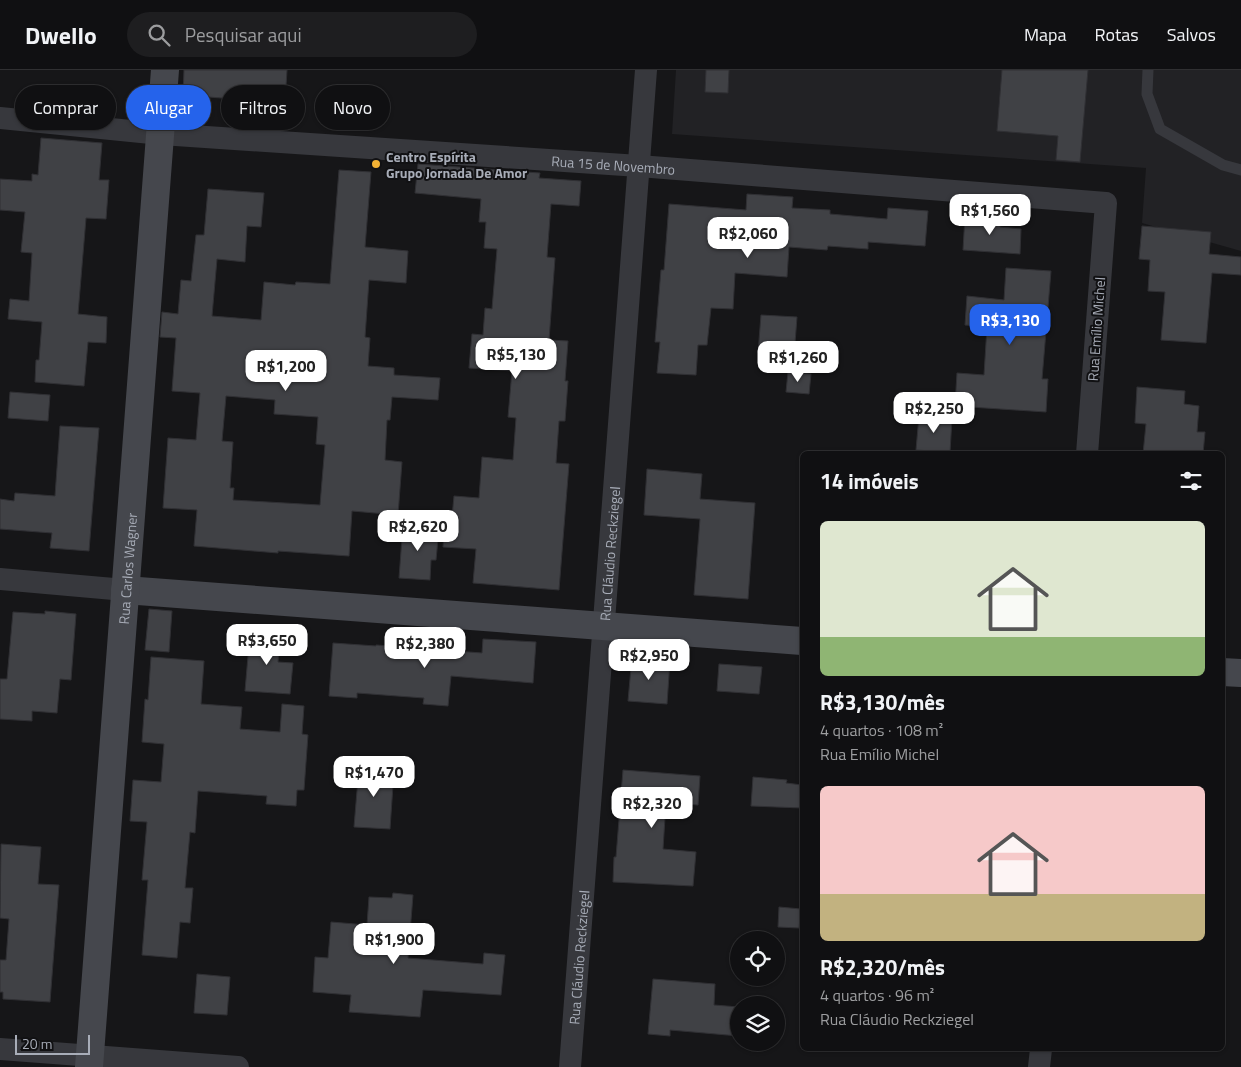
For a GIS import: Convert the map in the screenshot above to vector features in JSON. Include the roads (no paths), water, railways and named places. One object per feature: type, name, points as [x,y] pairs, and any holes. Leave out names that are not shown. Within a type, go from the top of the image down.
[{"type":"main road","name":"Rua Carlos Wagner","points":[[89,1062],[165,70]]},
{"type":"main road","points":[[126,590],[800,641]]},
{"type":"main road","points":[[1225,672],[1241,673]]},
{"type":"street","name":"Rua Cláudio Reckziegel","points":[[570,1067],[646,70]]},
{"type":"street","name":"Rua 15 de Novembro","points":[[0,118],[160,134],[639,166],[1106,204]]},
{"type":"street","name":"Rua Emílio Michel","points":[[1086,451],[1106,204]]},
{"type":"street","points":[[0,579],[126,590]]},
{"type":"street","points":[[0,1049],[89,1062],[238,1067]]},
{"type":"street","points":[[1039,1067],[1041,1051]]},
{"type":"lane","points":[[1148,70],[1147,94],[1160,129],[1223,165],[1241,170]]},
{"type":"place","name":"Centro Espírita Grupo Jornada De Amor","points":[[376,164]]}]
